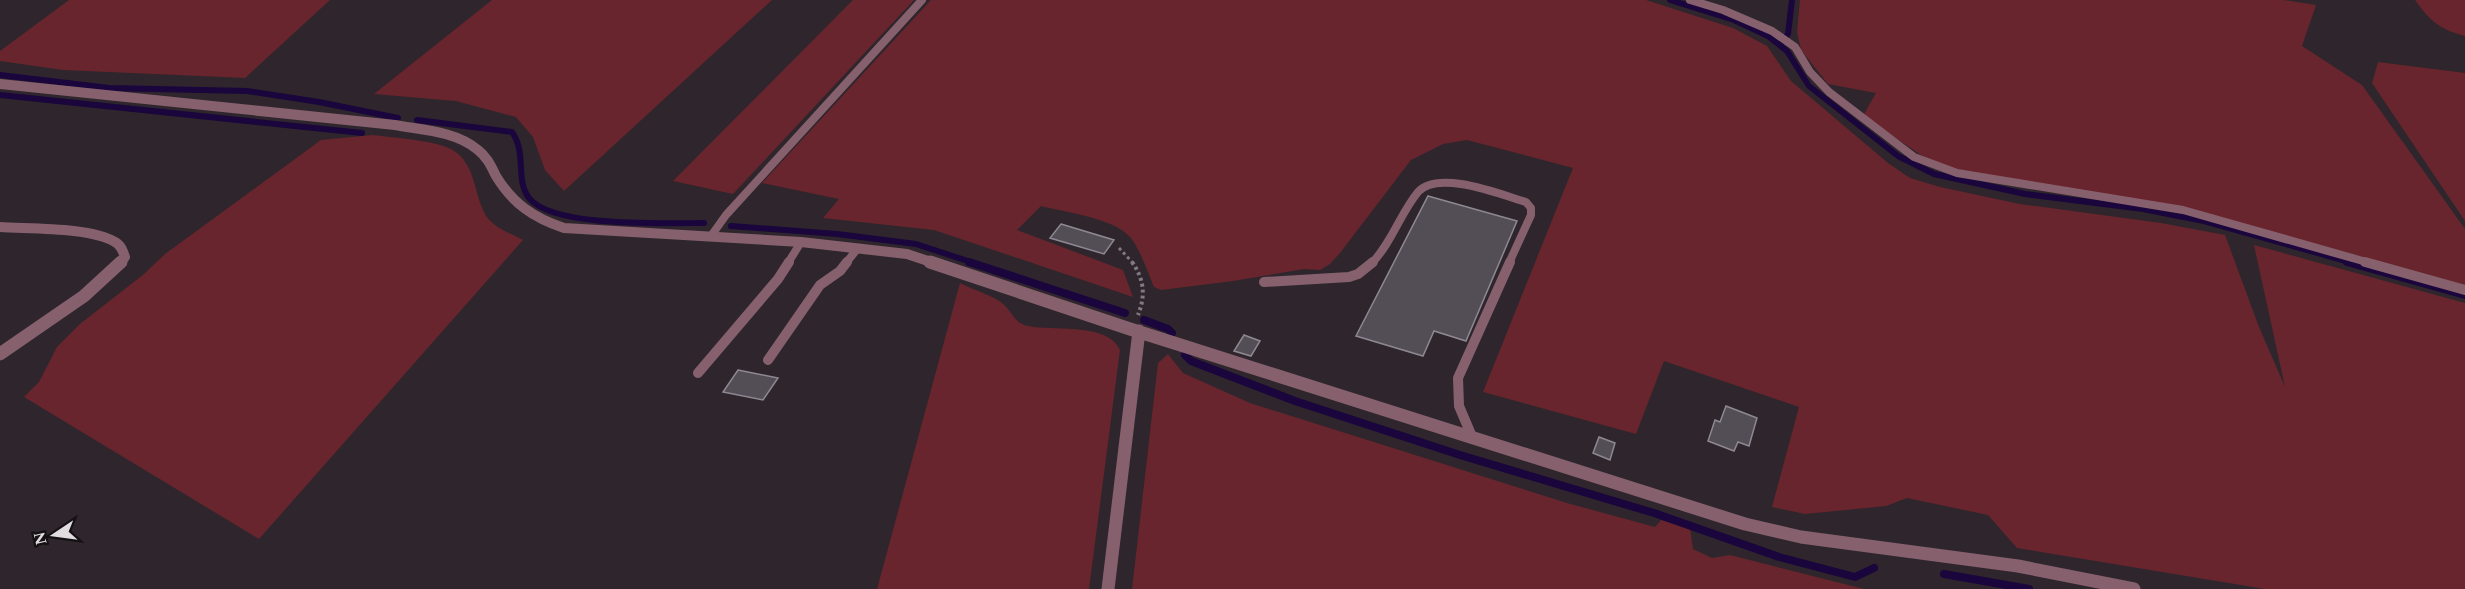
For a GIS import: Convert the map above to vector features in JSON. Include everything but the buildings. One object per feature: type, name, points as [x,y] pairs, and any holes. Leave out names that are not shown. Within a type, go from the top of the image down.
[{"type":"street","points":[[0,84],[383,123],[434,132],[464,142],[486,157],[513,202],[538,220],[564,228],[801,242],[907,254],[1134,330],[1745,524],[1801,537],[2018,566],[2134,589]]},
{"type":"street","points":[[0,227],[73,233],[112,240],[122,248],[125,257],[114,271],[96,285],[0,354]]},
{"type":"street","points":[[1108,589],[1134,330]]},
{"type":"lane","points":[[711,236],[726,214],[922,0]]},
{"type":"lane","points":[[1690,0],[1723,10],[1772,31],[1795,47],[1810,72],[1830,92],[1914,157],[1946,169],[1957,173],[2183,210],[2465,290]]},
{"type":"lane","points":[[1264,282],[1346,277],[1360,273],[1378,256],[1419,191],[1424,185],[1432,182],[1448,182],[1526,202],[1531,208],[1531,215],[1458,378],[1459,406],[1473,439]]},
{"type":"lane","points":[[698,373],[778,279],[801,242]]},
{"type":"lane","points":[[768,360],[820,285],[840,271],[858,248]]},
{"type":"path","points":[[1119,248],[1133,259],[1145,291],[1144,303],[1134,330]]},
{"type":"shaded area","points":[[69,0],[330,0],[245,78],[63,70],[0,61],[0,51]]},
{"type":"shaded area","points":[[492,0],[772,0],[564,191],[545,170],[533,137],[516,117],[456,101],[374,94]]},
{"type":"shaded area","points":[[853,0],[914,0],[733,194],[673,181]]},
{"type":"shaded area","points":[[931,0],[1646,0],[1733,28],[1767,46],[1791,81],[1888,163],[1910,178],[1940,187],[2020,204],[2161,223],[2225,235],[2259,327],[2285,387],[2254,245],[2465,303],[2465,589],[2265,589],[2017,548],[1988,515],[1907,498],[1886,506],[1805,514],[1772,507],[1799,407],[1664,361],[1636,434],[1483,392],[1573,168],[1467,140],[1443,144],[1411,160],[1340,253],[1330,264],[1320,270],[1304,269],[1161,290],[1154,287],[1133,240],[1121,230],[1100,220],[1041,206],[1017,230],[1123,270],[1133,297],[934,230],[823,218],[839,199],[762,183]]},
{"type":"shaded area","points":[[1800,0],[2284,0],[2316,5],[2302,46],[2362,85],[2465,229],[2465,285],[2192,210],[1975,174],[1927,159],[1863,116],[1876,93],[1828,84],[1801,50],[1797,32]]},
{"type":"shaded area","points":[[2415,0],[2465,0],[2465,36],[2436,23],[2425,14]]},
{"type":"shaded area","points":[[2378,62],[2465,73],[2465,221],[2372,83]]},
{"type":"shaded area","points":[[373,135],[434,143],[459,154],[469,168],[486,216],[500,228],[523,240],[259,539],[24,397],[39,382],[57,347],[80,324],[144,274],[165,254],[321,140]]},
{"type":"shaded area","points":[[960,283],[998,300],[1022,324],[1094,332],[1114,342],[1120,350],[1089,589],[877,589]]},
{"type":"shaded area","points":[[1168,354],[1183,373],[1250,403],[1567,503],[1655,527],[1661,520],[1690,528],[1693,549],[1712,558],[1730,555],[1864,589],[1132,589],[1158,363]]},
{"type":"waterway","points":[[1670,0],[1734,20],[1768,36],[1787,51],[1809,86],[1898,156],[1934,174],[2025,194],[2143,209],[2204,221],[2353,263]]},
{"type":"waterway","points":[[1781,43],[1788,34],[1792,0]]},
{"type":"waterway","points":[[0,75],[109,88],[247,91],[319,102],[398,118]]},
{"type":"waterway","points":[[0,95],[362,133]]},
{"type":"waterway","points":[[417,120],[512,132],[519,149],[523,183],[529,198],[542,208],[561,215],[611,222],[704,223]]},
{"type":"waterway","points":[[731,226],[837,234],[916,244],[974,263]]},
{"type":"waterway","points":[[969,262],[1125,313]]},
{"type":"waterway","points":[[2347,262],[2465,295]]},
{"type":"waterway","points":[[1144,320],[1168,329],[1172,333]]},
{"type":"waterway","points":[[1185,355],[1191,361],[1295,401],[1460,455],[1654,513],[1779,557],[1855,577],[1874,568]]},
{"type":"waterway","points":[[1944,574],[2029,589]]}]
